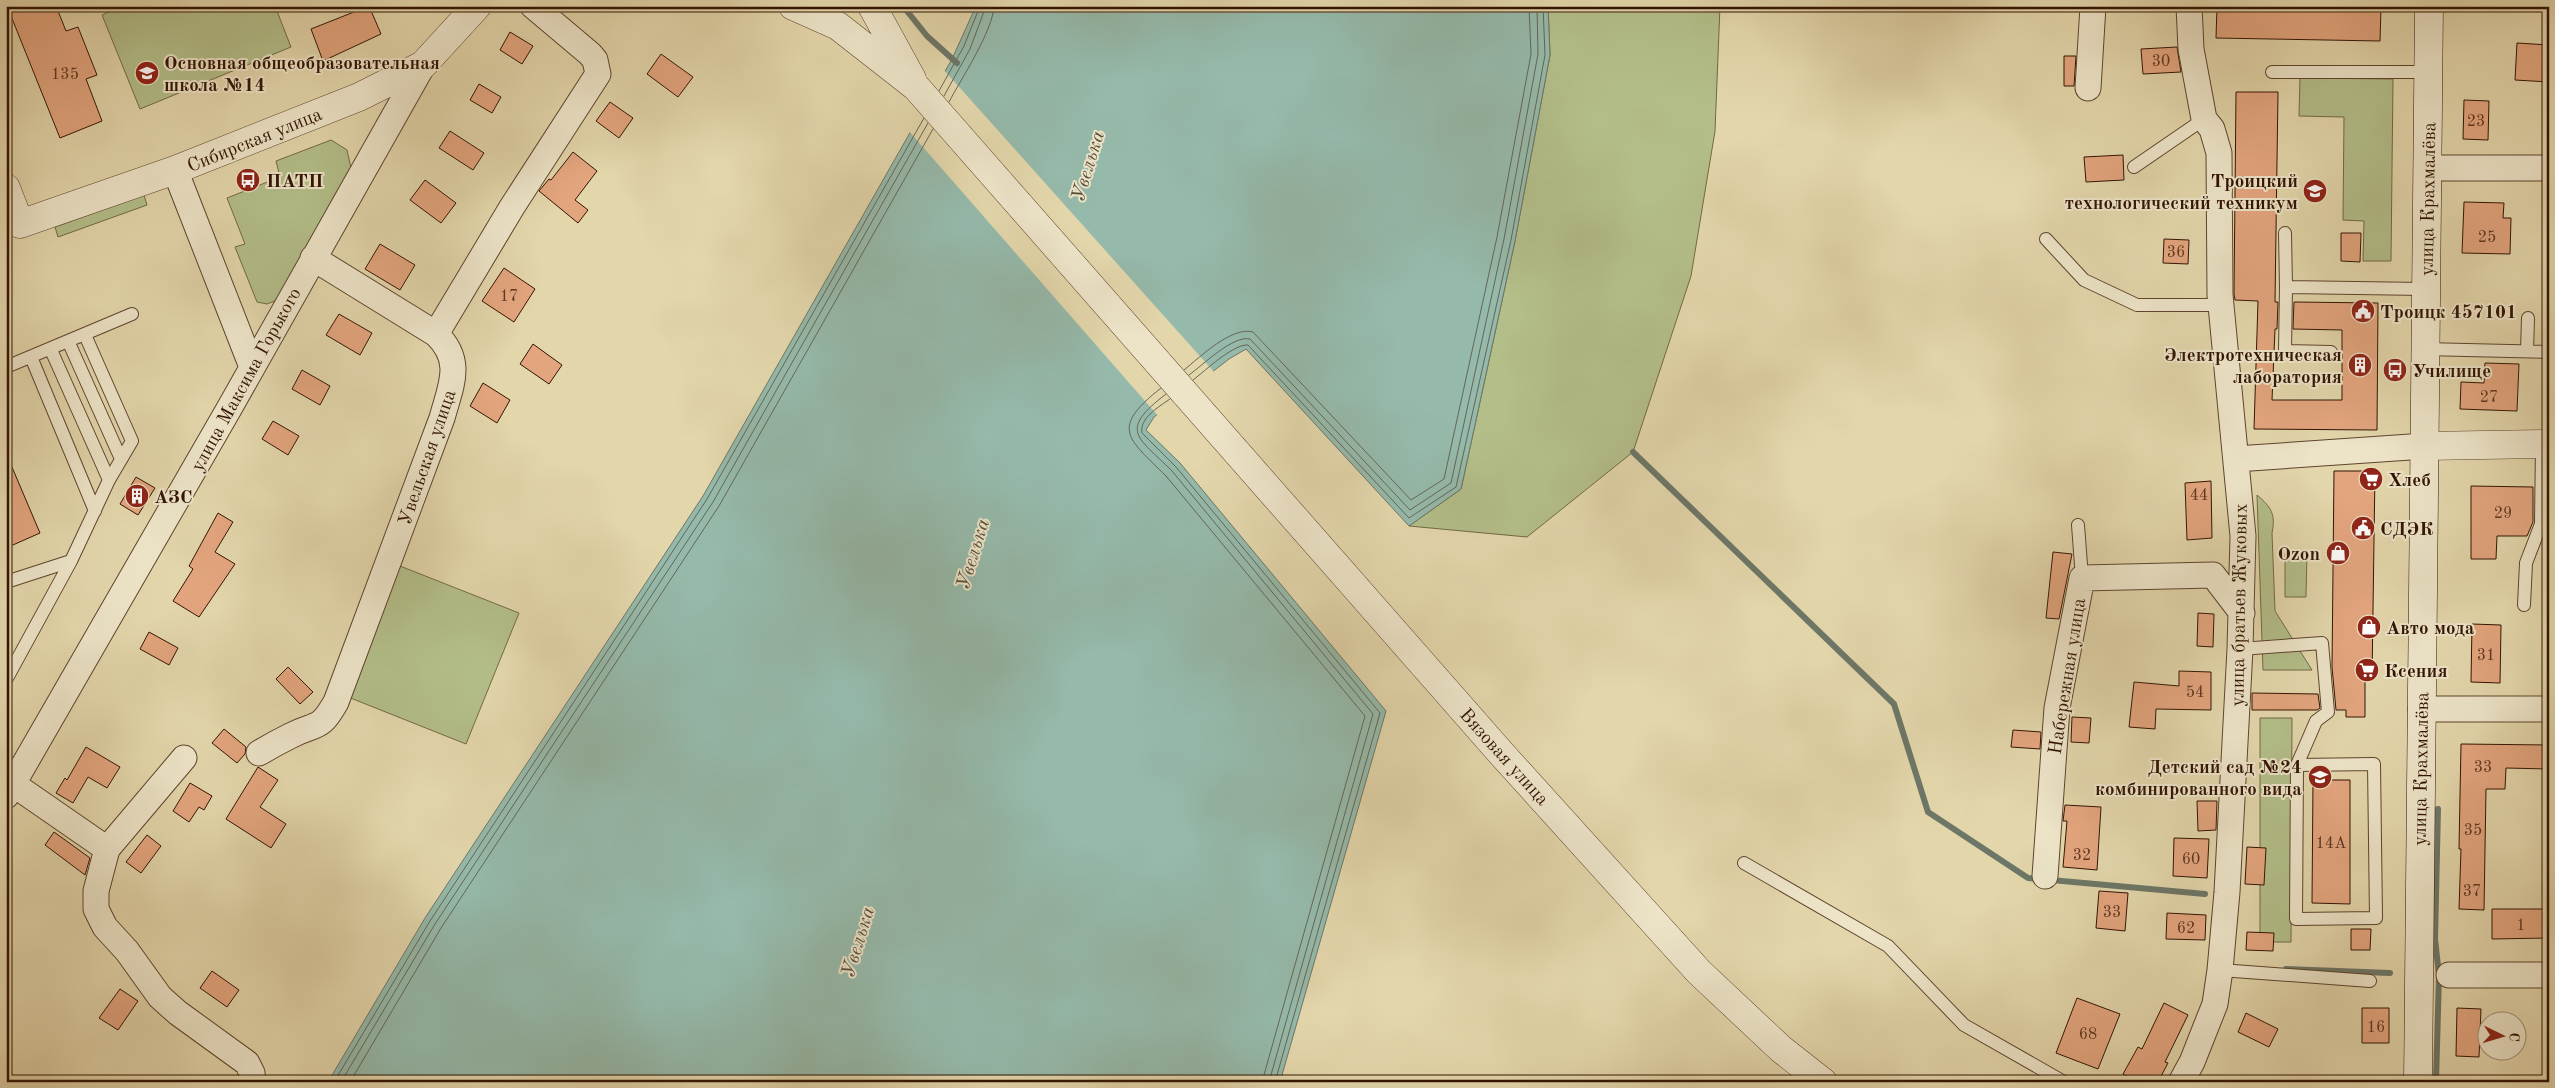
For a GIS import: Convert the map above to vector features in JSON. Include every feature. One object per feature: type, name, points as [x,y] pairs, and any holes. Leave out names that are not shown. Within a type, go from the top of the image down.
[{"type":"street","name":"Сибирская улица","points":[[13,227],[175,170],[359,97],[423,65],[477,6]]},
{"type":"street","points":[[313,258],[436,334],[512,207],[598,74],[595,60],[590,54],[533,6]]},
{"type":"street","points":[[793,6],[838,26],[916,87]]},
{"type":"street","points":[[872,6],[916,87]]},
{"type":"street","points":[[2088,88],[2093,6]]},
{"type":"street","name":"улица братьев Жуковых","points":[[2181,1082],[2192,1062],[2215,1004],[2220,970],[2227,892],[2242,613],[2243,536],[2222,305],[2219,153],[2212,129],[2204,119],[2191,49],[2189,6]]},
{"type":"street","name":"улица Крахмалёва","points":[[2418,1082],[2429,6]]},
{"type":"street","name":"улица Максима Горького","points":[[10,790],[423,65]]},
{"type":"street","name":"Вязовая улица","points":[[916,87],[1500,752],[1700,972],[1781,1049],[1823,1082]]},
{"type":"street","points":[[2428,168],[2549,168]]},
{"type":"street","points":[[175,170],[252,367]]},
{"type":"street","points":[[6,188],[13,227]]},
{"type":"street","name":"Увельская улица","points":[[259,753],[292,734],[314,728],[327,718],[336,702],[442,418],[454,374],[454,364],[446,343],[436,334]]},
{"type":"street","points":[[2236,460],[2425,446],[2545,444]]},
{"type":"street","points":[[2242,613],[2213,575],[2243,536]]},
{"type":"street","name":"Набережная улица","points":[[2045,876],[2058,708],[2082,578],[2213,575]]},
{"type":"street","points":[[2421,709],[2549,709]]},
{"type":"street","points":[[184,758],[107,849],[96,891],[96,909],[105,927],[127,951],[168,1005],[247,1062],[252,1073],[253,1082]]},
{"type":"street","points":[[10,790],[107,849]]},
{"type":"street","points":[[2449,975],[2549,975]]},
{"type":"lane","points":[[2272,72],[2428,72]]},
{"type":"lane","points":[[2134,167],[2204,119]]},
{"type":"lane","points":[[2285,233],[2286,351],[2331,352]]},
{"type":"lane","points":[[2046,240],[2084,280],[2137,305],[2222,305]]},
{"type":"lane","points":[[2286,287],[2425,289]]},
{"type":"lane","points":[[6,367],[51,350],[132,314]]},
{"type":"lane","points":[[2527,351],[2528,318]]},
{"type":"lane","points":[[6,680],[71,561],[109,480],[132,441],[85,335]]},
{"type":"lane","points":[[69,342],[121,459]]},
{"type":"lane","points":[[2424,349],[2549,352]]},
{"type":"lane","points":[[51,350],[109,480]]},
{"type":"lane","points":[[31,357],[95,511]]},
{"type":"lane","points":[[2524,605],[2526,563],[2541,524],[2545,444]]},
{"type":"lane","points":[[2078,524],[2082,578]]},
{"type":"lane","points":[[6,582],[71,561]]},
{"type":"lane","points":[[2240,649],[2322,644],[2328,712],[2316,722],[2297,765],[2296,919],[2376,918],[2374,764],[2297,765]]},
{"type":"lane","points":[[1744,863],[1888,946],[1964,1025],[2064,1082]]},
{"type":"lane","points":[[2220,970],[2370,981]]},
{"type":"green space","points":[[123,6],[275,6],[291,47],[140,109],[102,15]]},
{"type":"green space","points":[[1548,6],[1720,6],[1715,131],[1691,276],[1633,452],[1527,537],[1409,526],[1461,489],[1515,241],[1550,55]]},
{"type":"green space","points":[[2300,78],[2393,79],[2391,261],[2363,261],[2364,221],[2343,220],[2344,117],[2299,116]]},
{"type":"green space","points":[[331,140],[347,150],[351,168],[280,299],[267,304],[257,302],[235,247],[245,244],[227,198],[280,177],[276,161]]},
{"type":"green space","points":[[144,195],[147,205],[58,237],[55,227]]},
{"type":"green space","points":[[2257,495],[2266,503],[2273,516],[2275,611],[2312,670],[2263,670]]},
{"type":"green space","points":[[2285,553],[2307,553],[2306,597],[2285,597]]},
{"type":"green space","points":[[400,566],[519,613],[466,744],[348,697]]},
{"type":"green space","points":[[2260,718],[2292,718],[2291,942],[2260,942]]},
{"type":"water","name":"Увелька","points":[[976,6],[1548,6],[1550,55],[1515,241],[1461,489],[1409,526],[1246,349],[1229,359],[1154,417],[1146,430],[1180,463],[1386,711],[1280,1082],[328,1082],[425,918],[703,496],[952,59]]},
{"type":"pier","points":[[943,69],[1215,373],[1159,417],[908,130]]},
{"type":"building","points":[[7,6],[56,6],[66,31],[78,27],[97,75],[86,79],[102,121],[60,138]]},
{"type":"building","points":[[369,6],[381,34],[323,61],[311,29]]},
{"type":"building","points":[[2217,6],[2381,8],[2380,41],[2216,38]]},
{"type":"building","points":[[510,32],[533,46],[522,64],[500,50]]},
{"type":"building","points":[[2517,43],[2549,45],[2549,82],[2515,80]]},
{"type":"building","points":[[2177,47],[2181,72],[2143,74],[2141,49]]},
{"type":"building","points":[[661,54],[693,77],[678,97],[647,74]]},
{"type":"building","points":[[2064,56],[2076,56],[2074,86],[2064,86]]},
{"type":"building","points":[[479,84],[501,97],[492,113],[470,100]]},
{"type":"building","points":[[2236,92],[2278,92],[2275,302],[2278,302],[2272,400],[2342,400],[2342,330],[2293,329],[2294,302],[2378,303],[2377,430],[2254,429],[2258,301],[2235,300],[2234,294]]},
{"type":"building","points":[[2464,100],[2489,101],[2488,140],[2463,139]]},
{"type":"building","points":[[610,102],[633,118],[619,138],[596,121]]},
{"type":"building","points":[[450,131],[484,153],[473,170],[439,148]]},
{"type":"building","points":[[573,152],[597,171],[575,200],[588,210],[578,223],[539,191],[549,179],[551,180]]},
{"type":"building","points":[[2123,155],[2124,180],[2086,182],[2084,157]]},
{"type":"building","points":[[425,180],[456,203],[441,223],[410,200]]},
{"type":"building","points":[[2464,202],[2504,203],[2503,218],[2511,218],[2510,254],[2462,253]]},
{"type":"building","points":[[2341,233],[2361,233],[2360,262],[2341,261]]},
{"type":"building","points":[[2164,239],[2189,240],[2188,264],[2163,263]]},
{"type":"building","points":[[380,244],[415,265],[400,290],[365,269]]},
{"type":"building","points":[[504,268],[535,289],[514,322],[482,301]]},
{"type":"building","points":[[339,314],[372,333],[360,355],[326,335]]},
{"type":"building","points":[[533,344],[562,365],[549,384],[520,364]]},
{"type":"building","points":[[2485,363],[2519,364],[2517,411],[2460,409],[2461,382],[2484,383]]},
{"type":"building","points":[[302,370],[330,386],[320,405],[292,389]]},
{"type":"building","points":[[483,383],[510,400],[497,423],[470,406]]},
{"type":"building","points":[[273,421],[299,436],[288,455],[262,439]]},
{"type":"building","points":[[6,453],[40,533],[6,548]]},
{"type":"building","points":[[2334,471],[2375,471],[2372,679],[2365,678],[2365,717],[2346,717],[2346,710],[2336,710],[2332,667]]},
{"type":"building","name":"АЗС","points":[[136,477],[155,488],[138,515],[120,504]]},
{"type":"building","points":[[2211,481],[2212,538],[2187,540],[2185,483]]},
{"type":"building","points":[[2471,486],[2533,487],[2533,522],[2527,536],[2497,536],[2496,559],[2471,559]]},
{"type":"building","points":[[218,513],[233,522],[215,552],[235,564],[199,617],[173,601],[193,569],[189,566]]},
{"type":"building","points":[[2053,552],[2072,554],[2059,619],[2046,618]]},
{"type":"building","points":[[2198,613],[2214,614],[2213,647],[2197,646]]},
{"type":"building","points":[[2472,624],[2501,625],[2500,683],[2471,682]]},
{"type":"building","points":[[149,632],[178,648],[169,665],[140,649]]},
{"type":"building","points":[[288,667],[313,692],[300,704],[276,679]]},
{"type":"building","points":[[2179,671],[2211,672],[2211,710],[2156,709],[2155,729],[2129,727],[2134,682],[2179,686]]},
{"type":"building","points":[[2252,693],[2318,694],[2320,708],[2317,710],[2252,710]]},
{"type":"building","points":[[2072,717],[2091,718],[2089,743],[2071,742]]},
{"type":"building","points":[[224,729],[246,747],[245,754],[237,763],[212,743]]},
{"type":"building","points":[[2013,730],[2041,732],[2040,749],[2011,747]]},
{"type":"building","points":[[2461,744],[2549,745],[2549,769],[2506,768],[2505,789],[2486,789],[2484,910],[2459,909]]},
{"type":"building","points":[[86,747],[120,767],[107,788],[88,777],[73,803],[56,793],[65,778],[67,780]]},
{"type":"building","points":[[258,767],[278,780],[260,807],[286,824],[271,848],[226,819]]},
{"type":"building","points":[[2313,780],[2350,780],[2350,904],[2312,903]]},
{"type":"building","points":[[190,783],[212,796],[204,810],[199,807],[189,822],[173,811]]},
{"type":"building","points":[[2197,801],[2217,801],[2216,830],[2198,831]]},
{"type":"building","points":[[2065,805],[2101,807],[2097,870],[2063,867],[2067,821],[2063,821]]},
{"type":"building","points":[[54,832],[90,858],[85,875],[45,845]]},
{"type":"building","points":[[147,835],[161,846],[141,873],[126,862]]},
{"type":"building","points":[[2174,838],[2209,839],[2207,878],[2173,876]]},
{"type":"building","points":[[2247,847],[2266,848],[2264,885],[2245,884]]},
{"type":"building","points":[[2099,891],[2128,893],[2125,931],[2096,928]]},
{"type":"building","points":[[2492,909],[2549,909],[2549,938],[2492,939]]},
{"type":"building","points":[[2167,913],[2206,915],[2205,940],[2166,939]]},
{"type":"building","points":[[2351,929],[2371,929],[2370,950],[2351,950]]},
{"type":"building","points":[[2247,932],[2274,933],[2273,951],[2246,950]]},
{"type":"building","points":[[212,971],[239,990],[227,1007],[200,988]]},
{"type":"building","points":[[120,989],[138,1001],[118,1030],[99,1018]]},
{"type":"building","points":[[2077,998],[2120,1014],[2098,1069],[2056,1053]]},
{"type":"building","points":[[2164,1003],[2188,1015],[2165,1062],[2168,1063],[2158,1082],[2136,1082],[2123,1074],[2138,1047],[2142,1049]]},
{"type":"building","points":[[2362,1008],[2389,1008],[2389,1043],[2362,1043]]},
{"type":"building","points":[[2457,1008],[2481,1009],[2478,1010],[2478,1057],[2456,1056]]},
{"type":"building","points":[[2246,1013],[2278,1029],[2269,1047],[2238,1032]]},
{"type":"waterway","points":[[903,6],[927,36],[957,63]]},
{"type":"waterway","points":[[1633,452],[1894,704],[1928,812],[2028,878],[2205,894]]},
{"type":"waterway","points":[[2436,1082],[2439,975],[2435,939],[2438,809]]},
{"type":"waterway","points":[[2286,969],[2390,973]]},
{"type":"place","name":"Основная общеобразовательная школа №14","points":[[147,73]]},
{"type":"place","name":"ПАТП","points":[[248,180]]},
{"type":"place","name":"Троицкий технологический техникум","points":[[2315,191]]},
{"type":"place","name":"Троицк 457101","points":[[2363,311]]},
{"type":"place","name":"Электротехническая лаборатория","points":[[2360,365]]},
{"type":"place","name":"Училище","points":[[2395,370]]},
{"type":"place","name":"Хлеб","points":[[2371,479]]},
{"type":"place","name":"АЗС","points":[[137,496]]},
{"type":"place","name":"СДЭК","points":[[2363,528]]},
{"type":"place","name":"Ozon","points":[[2338,553]]},
{"type":"place","name":"Авто мода","points":[[2369,627]]},
{"type":"place","name":"Ксения","points":[[2367,670]]},
{"type":"place","name":"Детский сад №24 комбинированного вида","points":[[2320,777]]}]
